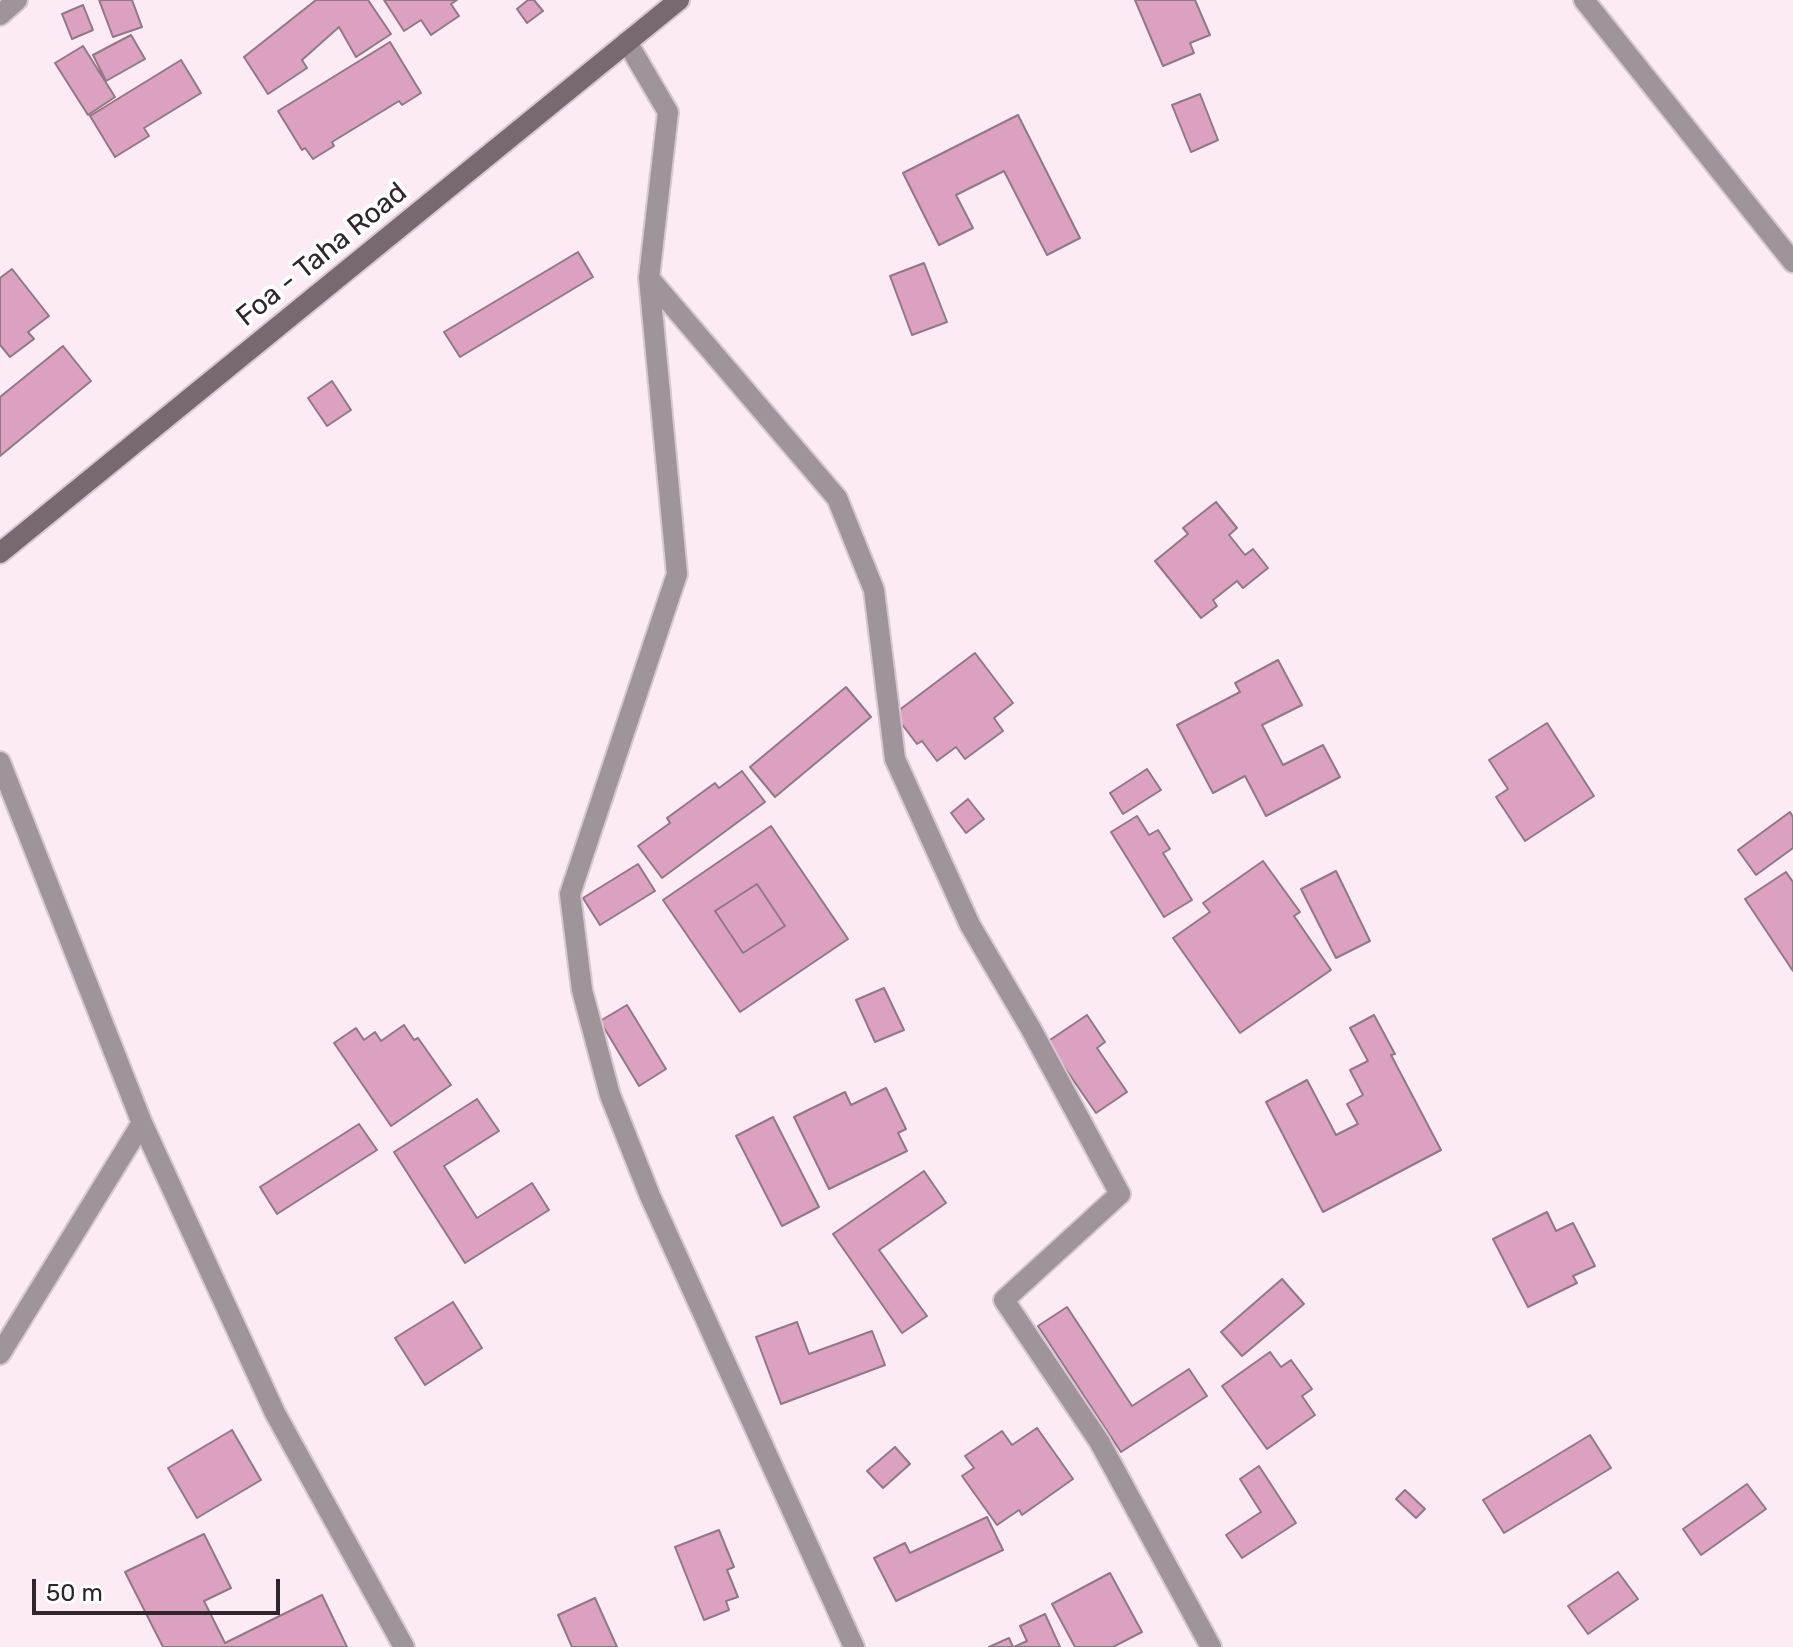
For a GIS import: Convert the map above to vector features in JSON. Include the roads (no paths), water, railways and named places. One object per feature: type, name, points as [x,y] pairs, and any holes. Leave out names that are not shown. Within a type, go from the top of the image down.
[{"type":"street","points":[[0,15],[17,0]]},
{"type":"street","name":"Foa - Taha Road","points":[[0,553],[679,0]]},
{"type":"street","points":[[1584,0],[1793,262]]},
{"type":"street","points":[[627,42],[668,112],[649,278],[677,574],[570,894],[582,990],[610,1095],[650,1196],[854,1647]]},
{"type":"street","points":[[649,278],[837,498],[874,590],[895,759],[970,925],[1031,1029],[1120,1194],[1004,1300],[1099,1441],[1211,1647]]},
{"type":"street","points":[[0,762],[142,1123],[275,1413],[404,1647]]},
{"type":"street","points":[[0,1354],[142,1123]]}]
